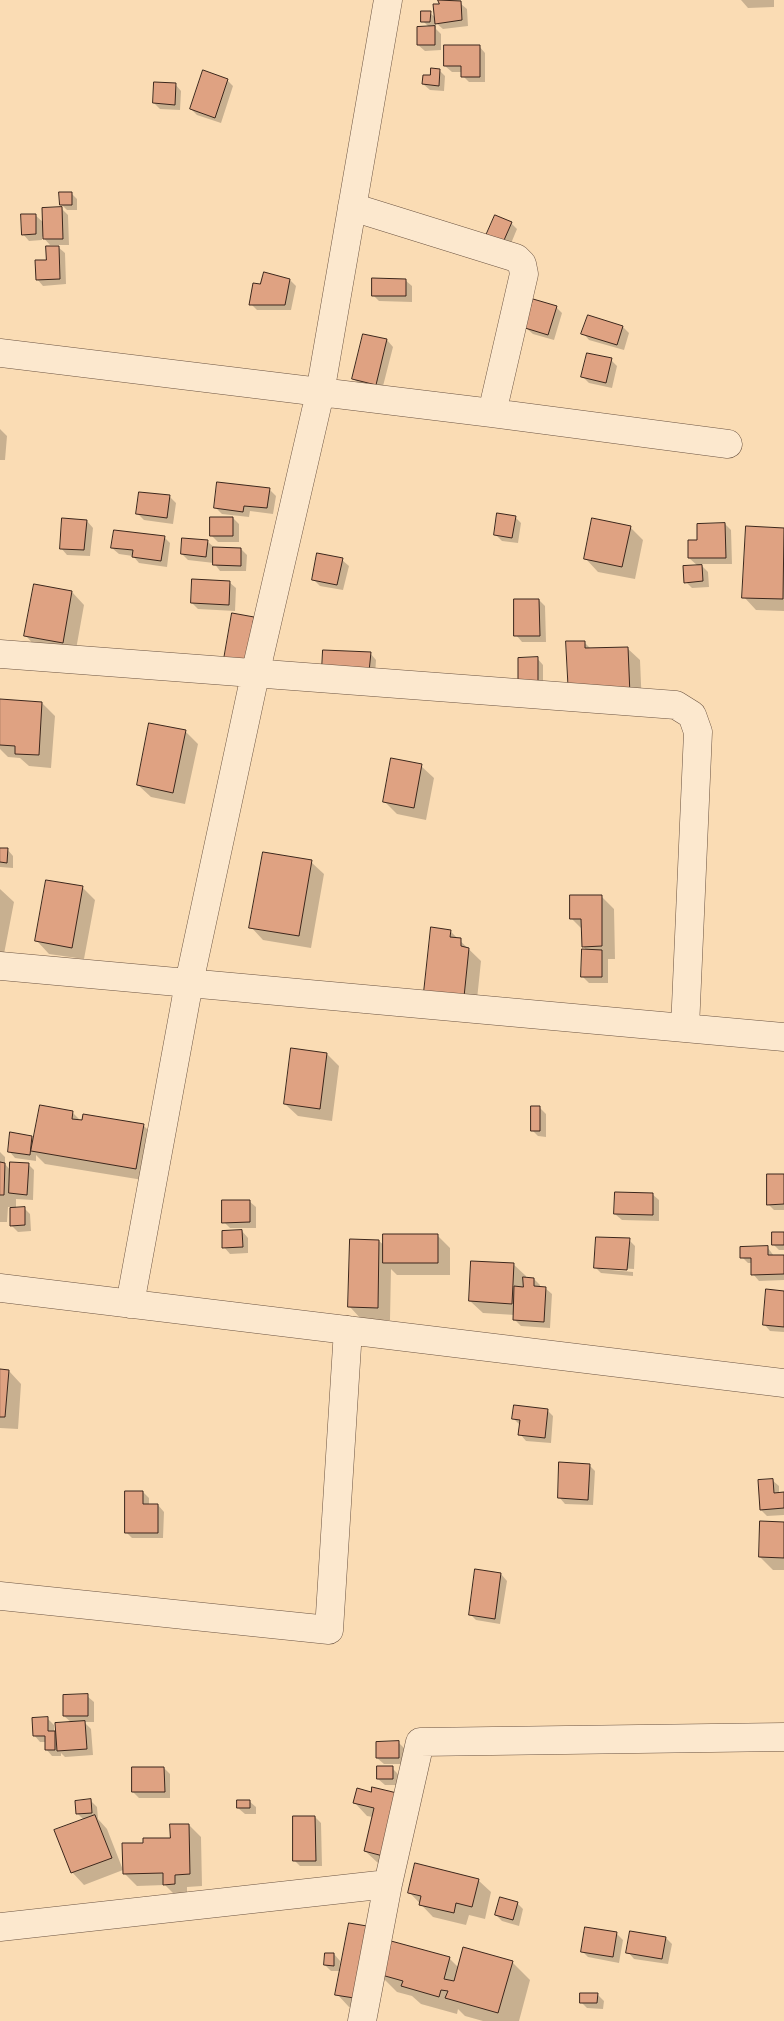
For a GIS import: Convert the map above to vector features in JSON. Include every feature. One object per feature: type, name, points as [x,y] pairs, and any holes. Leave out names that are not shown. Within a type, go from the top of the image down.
[{"type":"street","points":[[130,1304],[189,984],[320,393],[388,0]]},
{"type":"street","points":[[352,207],[516,258],[522,264],[524,274],[492,414]]},
{"type":"street","points":[[0,353],[728,444]]},
{"type":"street","points":[[0,654],[676,706],[692,715],[698,732],[685,1028]]},
{"type":"street","points":[[0,966],[784,1037]]},
{"type":"street","points":[[0,1288],[784,1383]]},
{"type":"street","points":[[0,1596],[328,1630],[348,1330]]},
{"type":"street","points":[[362,2021],[388,1884],[420,1742],[784,1737]]},
{"type":"street","points":[[0,1927],[388,1884]]},
{"type":"building","points":[[438,0],[461,1],[462,20],[435,24],[433,4],[439,4]]},
{"type":"building","points":[[421,11],[431,11],[430,22],[421,22]]},
{"type":"building","points":[[435,26],[435,45],[417,45],[417,27]]},
{"type":"building","points":[[444,45],[480,45],[480,77],[461,77],[461,66],[444,66]]},
{"type":"building","points":[[431,68],[440,69],[439,86],[422,84],[423,75],[430,75]]},
{"type":"building","points":[[203,70],[228,79],[215,118],[190,109]]},
{"type":"building","points":[[154,82],[176,83],[175,105],[153,103]]},
{"type":"building","points":[[59,192],[72,192],[72,205],[60,205]]},
{"type":"building","points":[[62,207],[63,239],[43,239],[42,208]]},
{"type":"building","points":[[21,214],[36,214],[36,234],[22,235]]},
{"type":"building","points":[[495,215],[512,222],[501,247],[484,240]]},
{"type":"building","points":[[46,246],[59,246],[60,279],[36,280],[35,260],[46,260]]},
{"type":"building","points":[[264,272],[290,279],[285,305],[249,305],[253,283],[260,284]]},
{"type":"building","points":[[372,278],[406,279],[406,296],[372,296]]},
{"type":"building","points":[[533,299],[557,306],[548,335],[525,328]]},
{"type":"building","points":[[588,315],[623,326],[617,345],[581,334]]},
{"type":"building","points":[[363,334],[387,339],[376,385],[352,379]]},
{"type":"building","points":[[587,353],[612,358],[606,383],[581,377]]},
{"type":"building","points":[[217,482],[270,488],[267,508],[244,506],[243,512],[214,508]]},
{"type":"building","points":[[139,492],[170,495],[167,518],[136,514]]},
{"type":"building","points":[[497,513],[516,516],[512,538],[494,535]]},
{"type":"building","points":[[210,517],[233,517],[233,536],[210,536]]},
{"type":"building","points":[[62,518],[87,520],[84,550],[60,549]]},
{"type":"building","points":[[592,518],[631,526],[622,567],[584,559]]},
{"type":"building","points":[[725,523],[726,558],[688,558],[688,540],[697,540],[697,524]]},
{"type":"building","points":[[746,526],[784,528],[783,599],[742,598]]},
{"type":"building","points":[[114,530],[165,536],[161,561],[132,557],[133,550],[111,548]]},
{"type":"building","points":[[182,538],[208,540],[206,557],[181,554]]},
{"type":"building","points":[[213,547],[241,548],[241,566],[213,565]]},
{"type":"building","points":[[317,553],[343,558],[337,585],[312,580]]},
{"type":"building","points":[[702,565],[703,581],[684,583],[683,566]]},
{"type":"building","points":[[192,579],[230,581],[229,605],[191,603]]},
{"type":"building","points":[[34,584],[72,591],[63,643],[24,636]]},
{"type":"building","points":[[514,599],[539,599],[540,636],[514,636]]},
{"type":"building","points":[[232,613],[254,617],[246,663],[224,659]]},
{"type":"building","points":[[566,641],[585,641],[585,648],[628,647],[630,695],[569,697]]},
{"type":"building","points":[[323,650],[371,652],[369,672],[322,670]]},
{"type":"building","points":[[538,657],[538,683],[518,683],[518,658]]},
{"type":"building","points":[[0,699],[42,702],[39,755],[15,754],[15,746],[0,745]]},
{"type":"building","points":[[149,723],[186,730],[173,793],[137,785]]},
{"type":"building","points":[[391,758],[422,764],[414,808],[383,802]]},
{"type":"building","points":[[0,848],[8,848],[7,863],[0,862]]},
{"type":"building","points":[[263,852],[312,860],[299,936],[249,928]]},
{"type":"building","points":[[46,880],[83,886],[72,948],[35,941]]},
{"type":"building","points":[[570,895],[602,895],[602,946],[582,947],[581,919],[570,919]]},
{"type":"building","points":[[431,927],[451,930],[450,937],[461,938],[461,946],[469,948],[464,997],[424,992]]},
{"type":"building","points":[[582,949],[602,950],[602,977],[581,977]]},
{"type":"building","points":[[291,1048],[327,1053],[320,1109],[284,1104]]},
{"type":"building","points":[[40,1105],[73,1111],[72,1119],[82,1120],[83,1114],[144,1124],[136,1169],[31,1151]]},
{"type":"building","points":[[531,1106],[540,1106],[540,1131],[531,1131]]},
{"type":"building","points":[[10,1132],[32,1136],[30,1155],[8,1152]]},
{"type":"building","points":[[0,1162],[5,1163],[4,1195],[0,1195]]},
{"type":"building","points":[[10,1162],[29,1163],[27,1195],[9,1193]]},
{"type":"building","points":[[767,1174],[784,1174],[784,1204],[767,1205]]},
{"type":"building","points":[[615,1192],[653,1193],[653,1215],[614,1214]]},
{"type":"building","points":[[222,1200],[250,1200],[250,1222],[222,1223]]},
{"type":"building","points":[[25,1207],[25,1225],[10,1226],[10,1208]]},
{"type":"building","points":[[242,1230],[243,1247],[222,1248],[222,1231]]},
{"type":"building","points":[[772,1232],[784,1232],[784,1245],[772,1245]]},
{"type":"building","points":[[383,1234],[438,1234],[438,1263],[383,1263]]},
{"type":"building","points":[[596,1237],[630,1238],[627,1270],[594,1268]]},
{"type":"building","points":[[350,1239],[379,1240],[378,1308],[348,1307]]},
{"type":"building","points":[[768,1246],[768,1255],[784,1255],[784,1274],[751,1275],[751,1258],[740,1258],[740,1247]]},
{"type":"building","points":[[471,1261],[514,1263],[512,1304],[469,1301]]},
{"type":"building","points":[[523,1277],[534,1278],[534,1286],[546,1287],[544,1322],[513,1320],[514,1286],[523,1287]]},
{"type":"building","points":[[766,1289],[784,1291],[784,1327],[763,1325]]},
{"type":"building","points":[[0,1369],[9,1370],[5,1417],[0,1417]]},
{"type":"building","points":[[514,1405],[548,1409],[545,1438],[518,1435],[520,1420],[512,1419]]},
{"type":"building","points":[[559,1462],[590,1464],[588,1500],[558,1498]]},
{"type":"building","points":[[773,1479],[774,1493],[784,1492],[784,1508],[760,1510],[758,1480]]},
{"type":"building","points":[[125,1491],[143,1491],[143,1504],[158,1504],[158,1533],[125,1533]]},
{"type":"building","points":[[760,1521],[784,1522],[784,1558],[759,1557]]},
{"type":"building","points":[[475,1569],[501,1573],[495,1619],[469,1615]]},
{"type":"building","points":[[88,1694],[88,1716],[63,1716],[63,1695]]},
{"type":"building","points":[[48,1717],[48,1731],[55,1731],[55,1750],[45,1750],[45,1736],[33,1736],[32,1718]]},
{"type":"building","points":[[85,1721],[87,1749],[57,1751],[55,1723]]},
{"type":"building","points":[[399,1741],[399,1758],[376,1758],[376,1742]]},
{"type":"building","points":[[377,1766],[393,1766],[393,1779],[377,1779]]},
{"type":"building","points":[[132,1767],[164,1767],[165,1792],[132,1792]]},
{"type":"building","points":[[372,1787],[397,1793],[383,1856],[364,1851],[374,1808],[353,1803],[357,1788],[371,1792]]},
{"type":"building","points":[[91,1799],[92,1813],[76,1814],[75,1801]]},
{"type":"building","points":[[237,1800],[250,1800],[250,1808],[237,1808]]},
{"type":"building","points":[[95,1815],[112,1858],[71,1873],[54,1830]]},
{"type":"building","points":[[293,1816],[315,1816],[316,1861],[293,1861]]},
{"type":"building","points":[[170,1824],[189,1824],[190,1874],[175,1875],[175,1884],[163,1885],[163,1873],[123,1874],[122,1843],[143,1843],[143,1838],[170,1838]]},
{"type":"building","points":[[415,1863],[479,1879],[472,1907],[456,1903],[454,1913],[419,1905],[421,1896],[408,1893]]},
{"type":"building","points":[[500,1897],[518,1902],[513,1920],[495,1915]]},
{"type":"building","points":[[349,1923],[367,1926],[354,1998],[335,1995]]},
{"type":"building","points":[[585,1927],[617,1932],[613,1957],[581,1952]]},
{"type":"building","points":[[630,1931],[666,1937],[662,1959],[626,1953]]},
{"type":"building","points":[[391,1941],[450,1957],[444,1979],[454,1981],[463,1947],[513,1961],[498,2013],[445,1998],[448,1991],[441,1990],[439,1997],[401,1986],[403,1981],[378,1974]]},
{"type":"building","points":[[325,1953],[334,1953],[334,1966],[324,1965]]},
{"type":"building","points":[[580,1993],[598,1993],[597,2003],[580,2003]]}]
